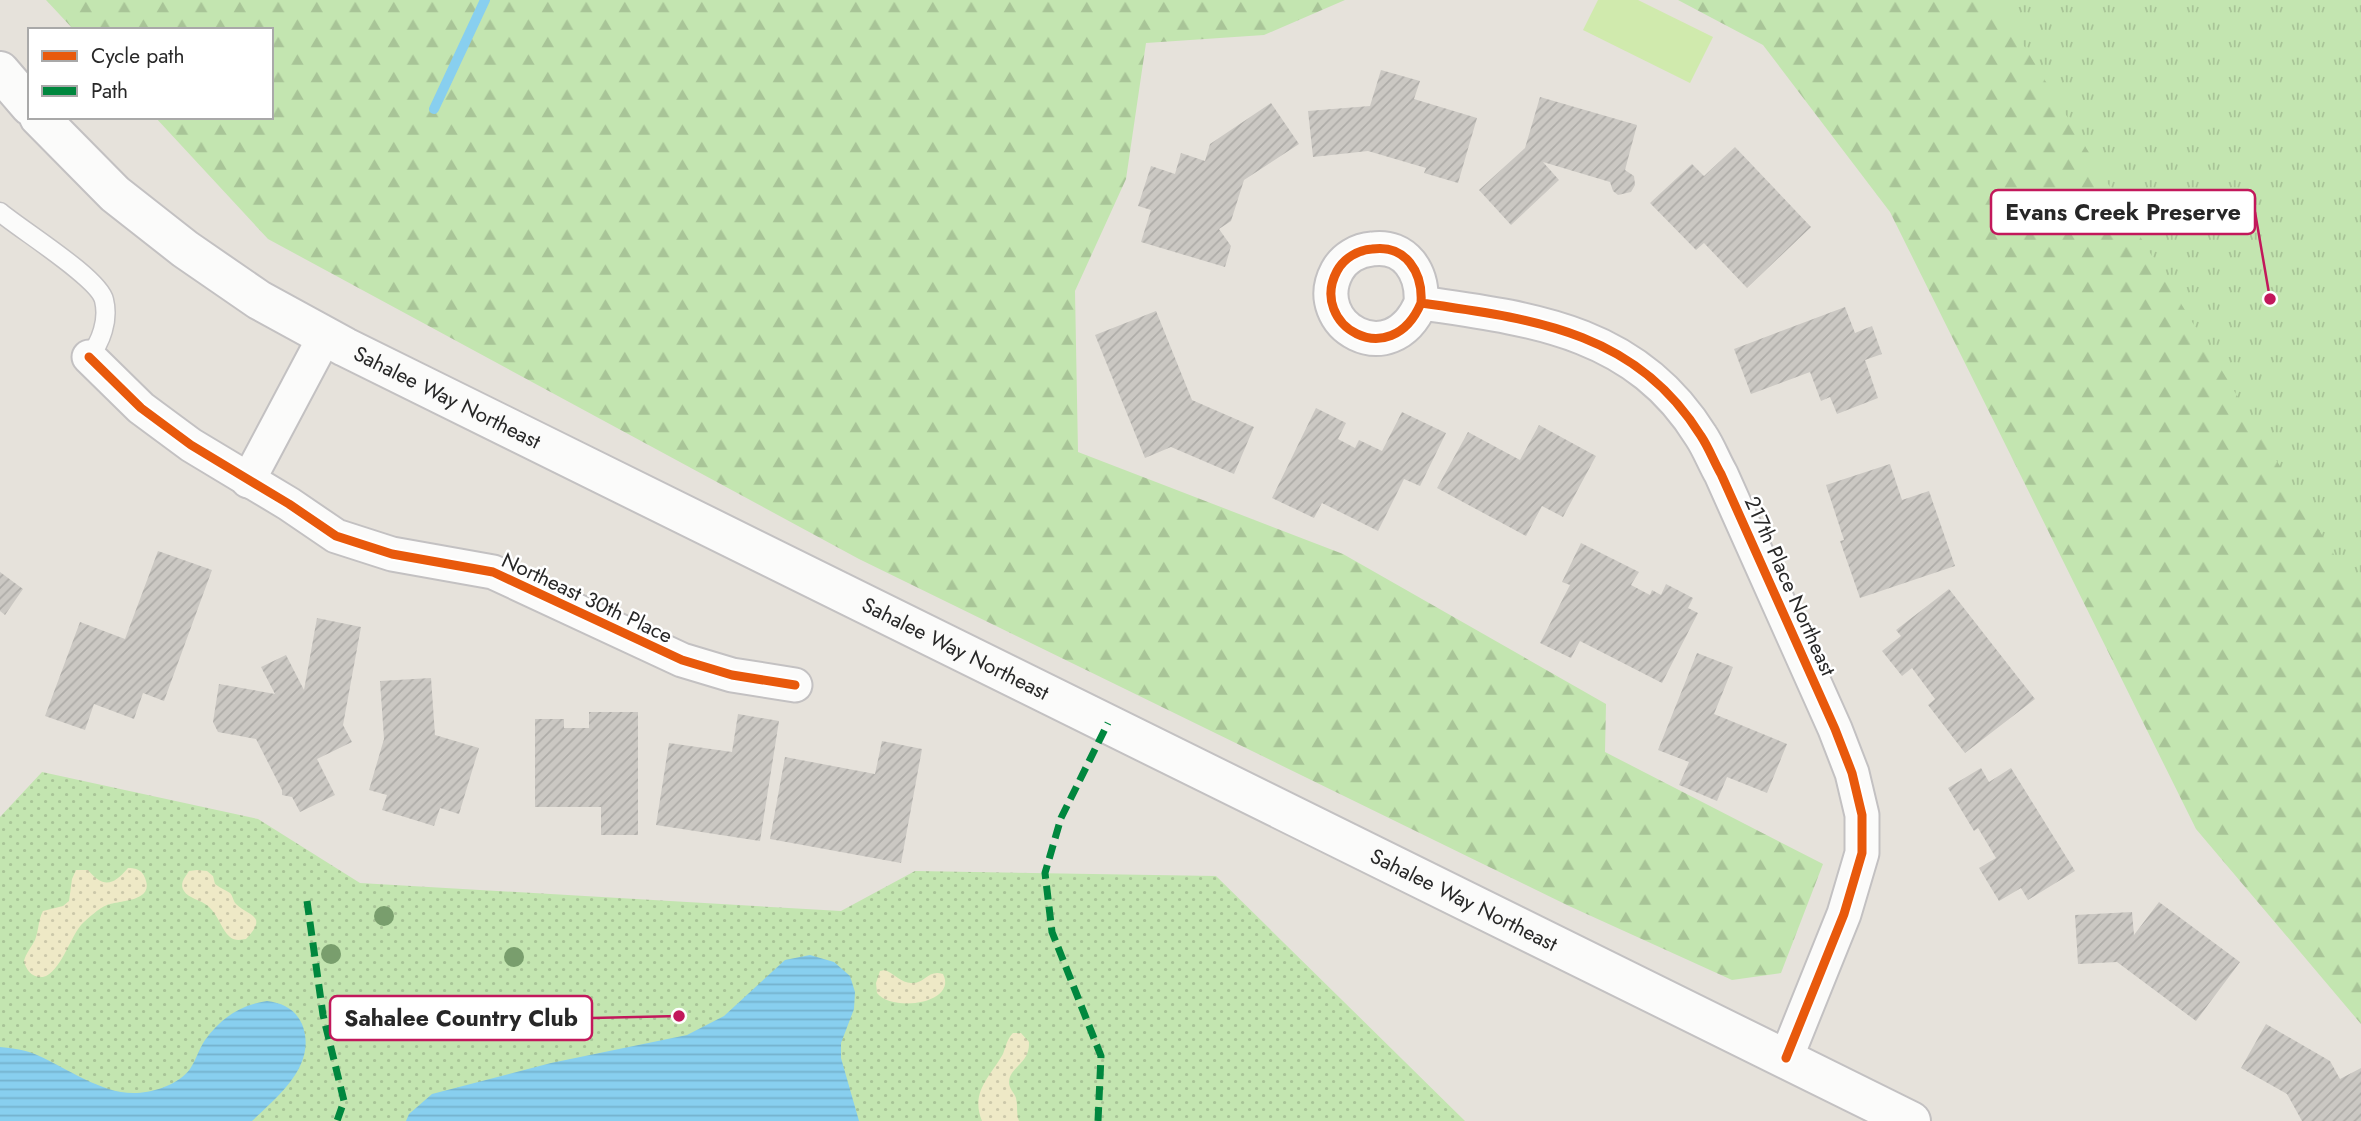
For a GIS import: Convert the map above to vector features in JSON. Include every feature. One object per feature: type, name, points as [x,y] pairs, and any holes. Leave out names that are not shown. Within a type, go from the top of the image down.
[{"type":"main road","points":[[0,71],[28,104]]},
{"type":"main road","name":"Sahalee Way Northeast","points":[[41,119],[115,194],[185,249],[259,300],[325,336],[1911,1121]]},
{"type":"street","name":"217th Place Northeast","points":[[1421,303],[1504,315],[1561,328],[1606,347],[1638,367],[1670,397],[1700,435],[1721,474],[1835,729],[1853,773],[1862,815],[1862,853],[1844,914],[1786,1058]]},
{"type":"street","points":[[248,481],[325,336]]},
{"type":"street","name":"Northeast 30th Place","points":[[89,357],[141,408],[191,445],[289,504],[336,536],[391,554],[493,572],[682,660],[732,675],[795,685]]},
{"type":"lane","points":[[0,212],[91,280],[104,299],[105,321],[99,345],[89,357]]},
{"type":"green space","points":[[46,0],[1345,0],[1264,35],[1146,43],[1126,179],[1075,291],[1078,452],[1343,554],[1606,704],[1605,752],[1823,864],[1781,973],[1732,980],[1569,906],[859,559],[268,239],[157,119],[273,119],[273,28],[72,28]]},
{"type":"green space","points":[[1598,0],[1638,0],[1713,37],[1690,83],[1583,30]]},
{"type":"green space","points":[[1678,0],[2361,0],[2361,1024],[2196,829],[1890,212],[1763,45]]},
{"type":"green space","points":[[1996,0],[2361,0],[2361,599]]},
{"type":"green space","points":[[42,772],[258,819],[360,883],[841,911],[915,871],[1216,876],[1465,1121],[0,1121],[0,817]]},
{"type":"sand","points":[[128,868],[142,873],[147,886],[145,892],[135,899],[100,909],[81,925],[55,969],[43,977],[30,973],[24,961],[35,940],[41,914],[69,901],[76,870],[88,870],[98,880],[108,882],[118,878]]},
{"type":"sand","points":[[189,871],[207,871],[213,876],[215,884],[230,893],[236,904],[254,917],[256,925],[246,939],[236,940],[230,937],[211,909],[184,891],[182,883]]},
{"type":"sand","points":[[885,970],[911,983],[934,973],[943,974],[945,984],[941,992],[933,998],[922,1002],[896,1003],[877,993],[876,983],[880,971]]},
{"type":"sand","points":[[1013,1033],[1021,1033],[1029,1042],[1026,1055],[1009,1082],[1016,1098],[1019,1121],[982,1121],[978,1102],[980,1093]]},
{"type":"water","points":[[810,955],[834,962],[850,976],[855,992],[854,1009],[841,1043],[841,1058],[859,1121],[406,1121],[409,1114],[432,1094],[551,1063],[687,1035],[724,1016],[785,960]]},
{"type":"water","points":[[267,1001],[278,1003],[296,1014],[306,1039],[305,1053],[293,1078],[252,1121],[0,1121],[0,1047],[33,1053],[111,1090],[144,1092],[159,1089],[180,1079],[192,1066],[205,1040],[218,1025],[240,1009]]},
{"type":"building","points":[[1381,70],[1420,81],[1414,99],[1477,118],[1458,183],[1424,173],[1426,168],[1368,151],[1313,157],[1308,111],[1370,106]]},
{"type":"building","points":[[1540,97],[1637,125],[1625,170],[1634,176],[1635,185],[1631,192],[1618,195],[1613,191],[1610,182],[1543,162],[1559,180],[1511,225],[1479,190],[1525,148]]},
{"type":"building","points":[[1271,103],[1299,144],[1244,180],[1231,221],[1219,229],[1231,246],[1225,267],[1141,242],[1151,210],[1138,206],[1151,166],[1175,174],[1181,153],[1205,161],[1210,144]]},
{"type":"building","points":[[1735,147],[1811,227],[1747,288],[1704,243],[1696,250],[1650,203],[1692,164],[1704,176]]},
{"type":"building","points":[[1845,307],[1855,333],[1872,326],[1882,354],[1865,360],[1878,398],[1837,414],[1830,397],[1821,401],[1810,372],[1751,394],[1734,349]]},
{"type":"building","points":[[1156,311],[1192,400],[1254,427],[1234,474],[1171,447],[1145,458],[1095,335]]},
{"type":"building","points":[[1316,408],[1346,423],[1338,439],[1355,448],[1359,440],[1382,451],[1402,412],[1446,433],[1420,486],[1404,479],[1378,531],[1322,503],[1314,518],[1272,498]]},
{"type":"building","points":[[1539,425],[1596,456],[1563,517],[1542,506],[1526,536],[1437,488],[1468,432],[1520,460]]},
{"type":"building","points":[[1890,464],[1902,500],[1929,491],[1955,566],[1860,598],[1840,541],[1844,540],[1826,485]]},
{"type":"building","points":[[1581,543],[1639,572],[1631,585],[1650,595],[1652,590],[1661,595],[1666,584],[1693,598],[1688,608],[1698,613],[1662,683],[1580,641],[1571,658],[1540,643],[1570,585],[1562,582]]},
{"type":"building","points":[[158,551],[212,570],[164,701],[143,693],[134,719],[94,704],[85,730],[45,716],[80,622],[125,639]]},
{"type":"building","points":[[0,572],[23,589],[5,615],[0,611]]},
{"type":"building","points":[[1949,589],[2035,699],[1965,753],[1928,705],[1935,699],[1912,668],[1902,676],[1882,651],[1901,636],[1896,630]]},
{"type":"building","points":[[317,618],[361,627],[343,725],[352,742],[317,759],[335,795],[300,812],[292,797],[282,795],[282,790],[256,739],[218,732],[213,722],[219,684],[275,694],[261,667],[286,655],[304,690]]},
{"type":"building","points":[[1697,653],[1733,667],[1714,714],[1787,744],[1767,793],[1727,777],[1717,801],[1679,785],[1689,762],[1658,750]]},
{"type":"building","points":[[431,678],[435,735],[479,748],[459,814],[440,808],[434,826],[382,810],[387,795],[369,790],[384,739],[380,681]]},
{"type":"building","points":[[589,712],[638,712],[638,835],[601,835],[601,807],[535,807],[535,719],[564,719],[564,728],[589,728]]},
{"type":"building","points":[[738,714],[779,721],[760,841],[656,825],[669,743],[732,752]]},
{"type":"building","points":[[882,741],[922,749],[901,863],[770,839],[785,757],[875,774]]},
{"type":"building","points":[[1981,768],[1989,782],[2011,768],[2075,871],[2028,900],[2021,888],[1999,901],[1979,868],[1996,858],[1978,828],[1974,831],[1948,788]]},
{"type":"building","points":[[2159,902],[2240,962],[2196,1021],[2117,962],[2078,964],[2075,915],[2132,912],[2134,935]]},
{"type":"building","points":[[2266,1024],[2330,1061],[2340,1079],[2361,1068],[2361,1121],[2302,1121],[2287,1094],[2241,1068]]},
{"type":"waterway","points":[[434,109],[485,0]]},
{"type":"marked path","points":[[1098,1121],[1101,1056],[1052,932],[1045,873],[1061,818],[1108,723]]},
{"type":"marked path","points":[[307,901],[323,1015],[344,1101],[337,1121]]},
{"type":"cycle path","points":[[1421,303],[1408,324],[1391,336],[1374,338],[1357,334],[1343,324],[1334,309],[1331,291],[1337,271],[1347,259],[1372,249],[1394,251],[1403,256],[1415,271],[1421,303],[1542,324],[1579,336],[1613,352],[1646,373],[1675,401],[1707,445],[1835,729],[1852,773],[1862,815],[1862,853],[1844,914],[1786,1058]]},
{"type":"cycle path","points":[[89,357],[141,408],[191,445],[289,504],[336,536],[392,554],[493,572],[682,660],[732,675],[795,685]]},
{"type":"place","name":"Evans Creek Preserve","points":[[2270,299]]},
{"type":"place","name":"Sahalee Country Club","points":[[679,1016]]}]
